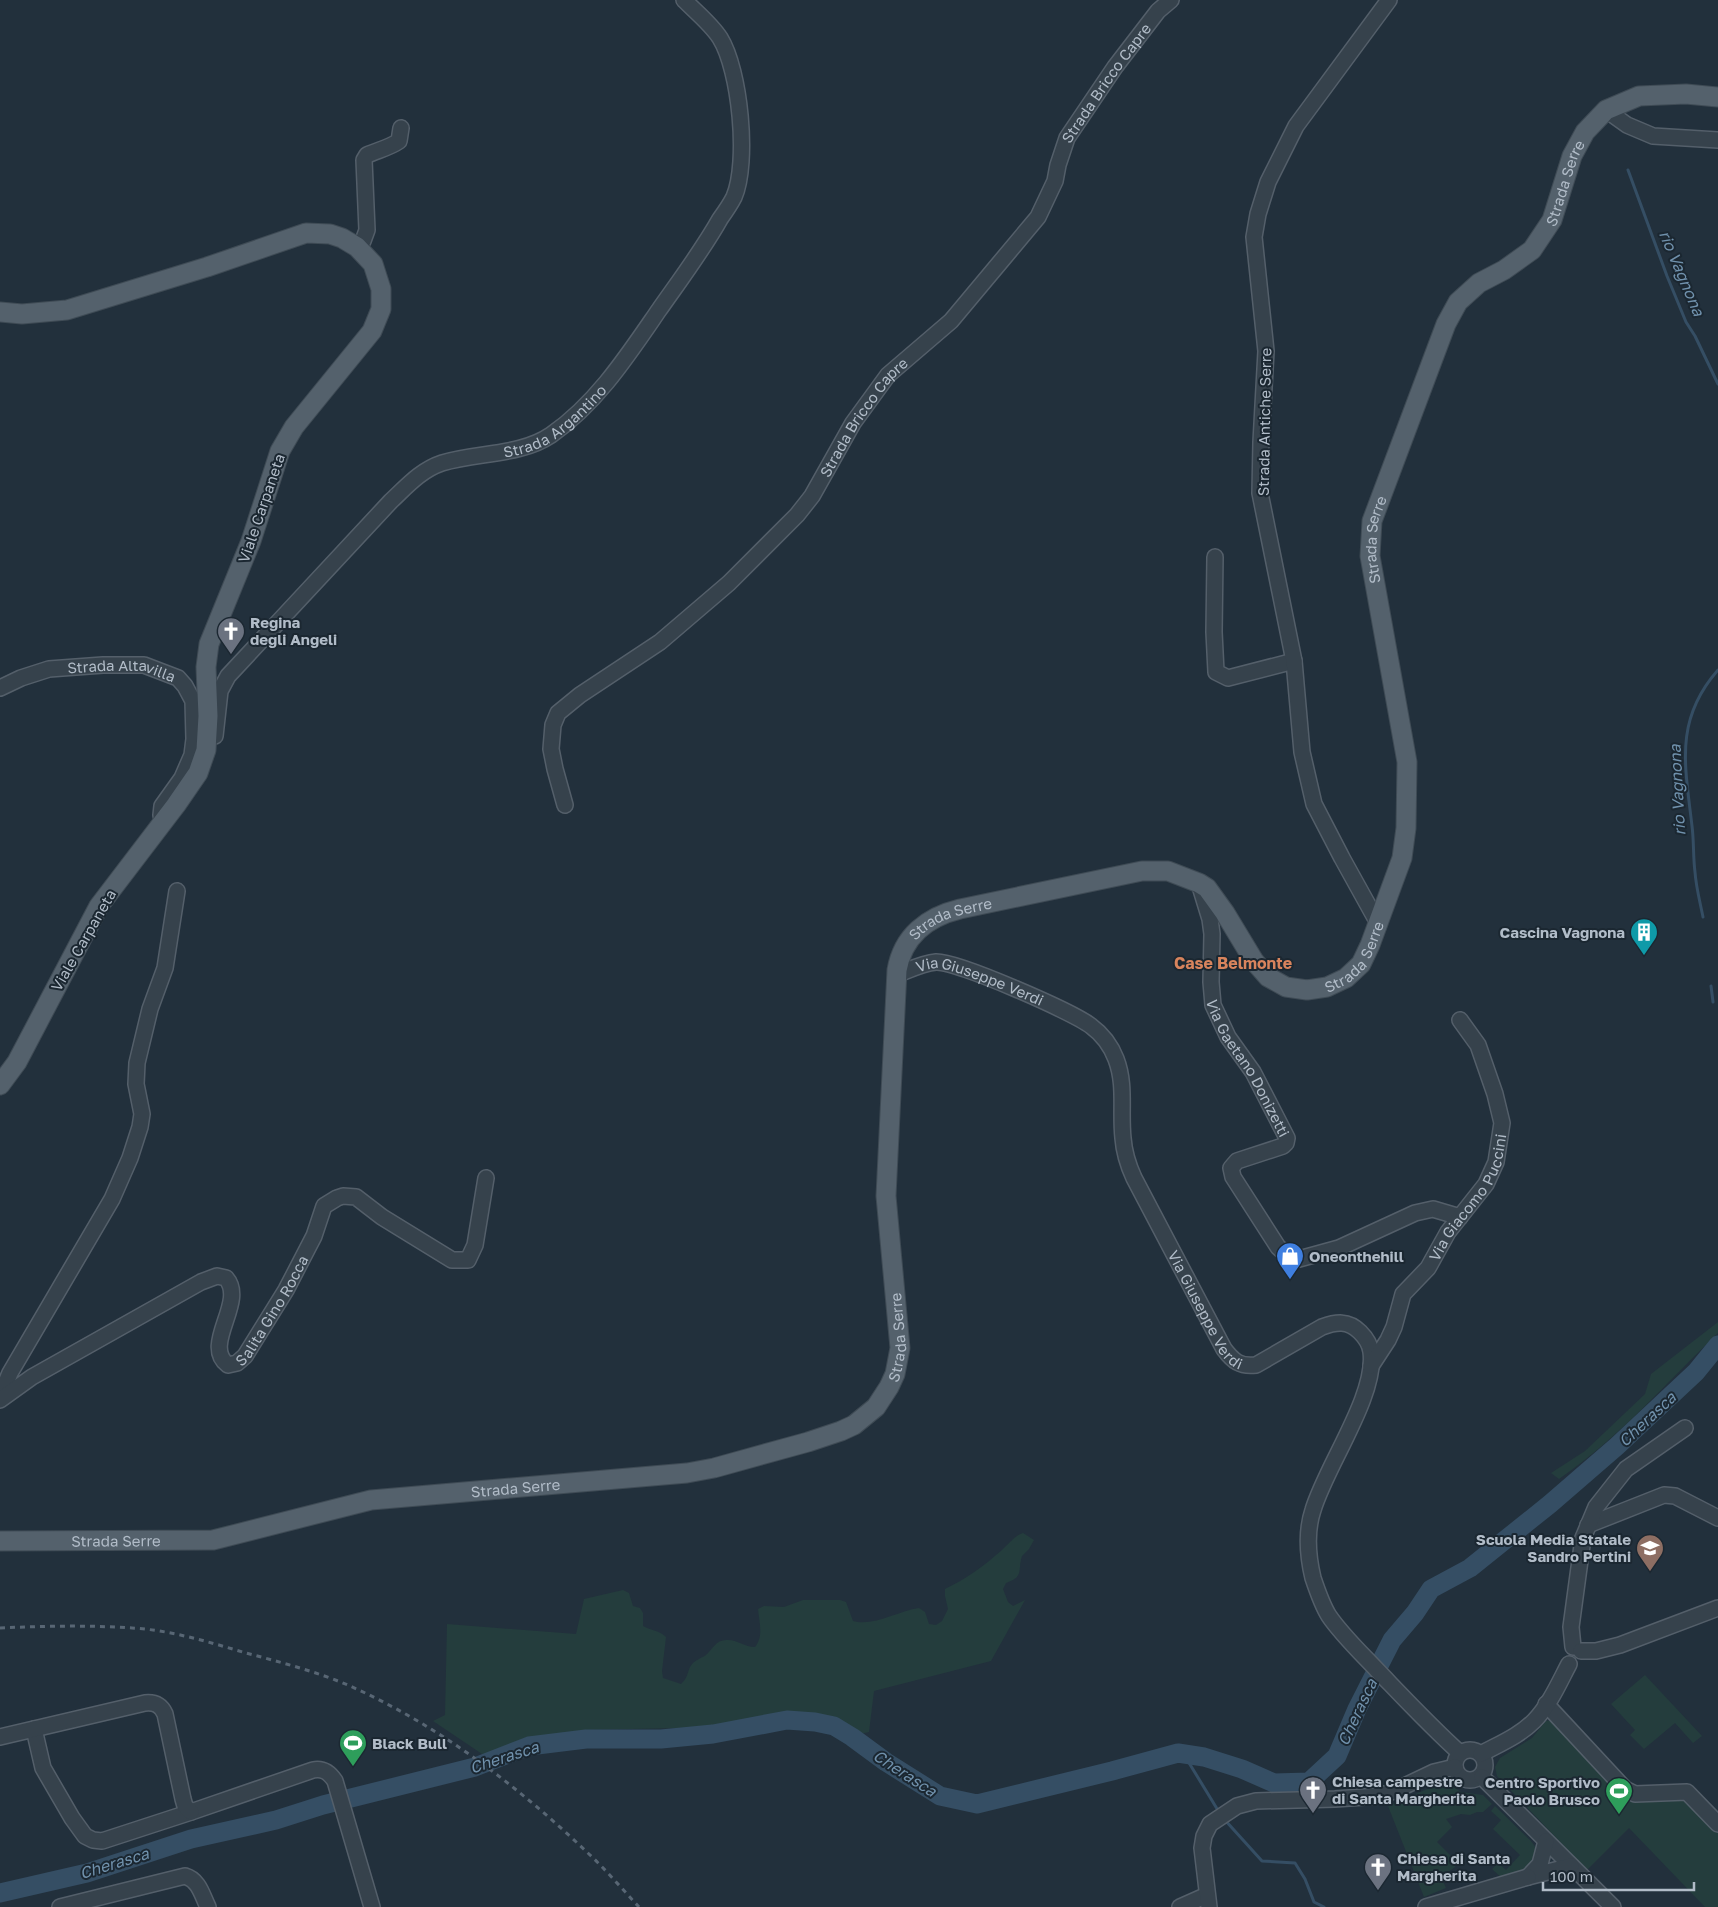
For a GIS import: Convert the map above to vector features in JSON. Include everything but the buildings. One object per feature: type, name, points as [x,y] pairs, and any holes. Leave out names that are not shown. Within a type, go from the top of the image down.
[{"type":"main road","name":"Strada Serre","points":[[0,1542],[213,1540],[371,1500],[687,1473],[714,1468],[808,1442],[854,1424],[876,1407],[895,1374],[900,1348],[886,1196],[896,975],[901,953],[910,937],[927,921],[950,911],[1142,871],[1168,871],[1207,888],[1254,961],[1268,977],[1286,987],[1307,990],[1327,988],[1346,978],[1361,964],[1370,945],[1402,858],[1406,828],[1407,762],[1370,556],[1372,521],[1440,342],[1458,302],[1478,283],[1504,270],[1532,250],[1552,220],[1572,156],[1585,132],[1606,110],[1639,96],[1686,94],[1718,97]]},
{"type":"main road","name":"Viale Carpaneta","points":[[0,312],[22,314],[67,310],[207,267],[306,233],[330,234],[342,238],[356,247],[372,264],[381,289],[381,309],[372,331],[294,427],[280,452],[251,540],[210,644],[206,667],[208,716],[206,750],[198,773],[164,822],[99,906],[16,1062],[0,1085]]},
{"type":"street","name":"Strada Argantino","points":[[206,750],[215,745],[220,691],[228,676],[391,501],[417,476],[442,464],[536,444],[552,434],[590,402],[636,343],[712,234],[734,196],[738,181],[742,160],[740,113],[735,80],[728,55],[720,38],[702,16],[684,0]]},
{"type":"street","name":"Strada Bricco Capre","points":[[566,805],[555,769],[552,749],[552,724],[558,713],[580,695],[676,630],[729,583],[806,505],[853,423],[888,375],[951,321],[1038,217],[1055,181],[1058,164],[1067,138],[1115,66],[1158,11],[1171,0]]},
{"type":"street","name":"Strada Antiche Serre","points":[[1378,923],[1314,804],[1302,752],[1294,661],[1260,493],[1266,351],[1254,237],[1258,214],[1268,182],[1296,126],[1389,0]]},
{"type":"street","points":[[1606,110],[1627,125],[1653,136],[1718,140]]},
{"type":"street","points":[[356,247],[363,241],[367,230],[364,160],[367,155],[391,147],[399,141],[401,128]]},
{"type":"street","points":[[1216,558],[1214,632],[1216,672],[1228,678],[1294,661]]},
{"type":"street","name":"Strada Altavilla","points":[[0,688],[21,678],[49,669],[104,665],[144,665],[178,678],[193,701],[195,718],[194,738],[192,755],[182,778],[162,806],[161,815],[164,822]]},
{"type":"street","name":"Via Gaetano Donizetti","points":[[1199,883],[1210,919],[1212,934],[1211,982],[1213,1005],[1228,1037],[1253,1072],[1288,1138],[1283,1146],[1237,1161],[1231,1168],[1233,1178],[1278,1248],[1289,1257],[1298,1259],[1339,1248],[1415,1213],[1433,1209],[1460,1217]]},
{"type":"street","name":"Salita Gino Rocca","points":[[0,1399],[10,1373],[112,1199],[130,1158],[142,1114],[136,1084],[137,1064],[150,1008],[168,954],[177,891]]},
{"type":"street","name":"Via Giuseppe Verdi","points":[[896,975],[928,964],[945,963],[970,971],[1065,1011],[1092,1026],[1110,1047],[1120,1070],[1123,1087],[1122,1137],[1134,1178],[1224,1349],[1232,1360],[1239,1364],[1256,1365],[1322,1327],[1334,1323],[1343,1322],[1353,1326],[1368,1343],[1371,1351],[1368,1383],[1317,1496],[1312,1513],[1309,1545],[1314,1578],[1330,1617],[1362,1654],[1437,1732],[1457,1760]]},
{"type":"street","name":"Via Giacomo Puccini","points":[[1371,1366],[1388,1340],[1403,1294],[1428,1268],[1448,1232],[1486,1184],[1496,1162],[1502,1123],[1495,1094],[1478,1045],[1460,1020]]},
{"type":"street","name":"Salita Gino Rocca","points":[[0,1399],[32,1377],[201,1282],[217,1276],[226,1278],[231,1286],[232,1293],[219,1351],[228,1365],[237,1363],[245,1356],[286,1290],[314,1236],[324,1206],[330,1201],[343,1196],[356,1197],[382,1217],[452,1260],[468,1260],[475,1245],[486,1178]]},
{"type":"street","points":[[1577,1649],[1571,1639],[1574,1597],[1582,1538],[1596,1507],[1626,1469],[1685,1428]]},
{"type":"street","points":[[1588,1526],[1664,1495],[1675,1496],[1718,1518]]},
{"type":"street","points":[[1481,1754],[1524,1730],[1536,1720],[1569,1664],[1565,1660],[1565,1654],[1568,1650],[1596,1651],[1620,1645],[1718,1608]]},
{"type":"street","points":[[0,1737],[145,1703],[155,1703],[162,1709],[164,1714],[183,1799],[185,1806],[191,1812]]},
{"type":"street","points":[[1546,1704],[1626,1789],[1635,1794],[1687,1792],[1718,1824]]},
{"type":"street","points":[[34,1729],[43,1768],[72,1818],[85,1836],[93,1840],[102,1841],[313,1770],[320,1768],[325,1770],[331,1774],[335,1781],[372,1907]]},
{"type":"street","points":[[1180,1907],[1208,1901],[1202,1848],[1206,1829],[1222,1815],[1243,1804],[1256,1801],[1379,1796],[1434,1772],[1473,1750],[1481,1754],[1485,1763],[1482,1776]]},
{"type":"street","points":[[1457,1760],[1458,1776],[1467,1780],[1482,1776]]},
{"type":"street","points":[[1482,1776],[1613,1907]]},
{"type":"street","points":[[1528,1877],[1540,1864],[1546,1841]]},
{"type":"street","points":[[1426,1907],[1571,1866]]},
{"type":"street","points":[[60,1907],[185,1876],[192,1878],[199,1886],[208,1907]]},
{"type":"green space","points":[[1718,1322],[1718,1333],[1622,1428],[1559,1479],[1551,1473],[1585,1451],[1645,1394],[1651,1374]]},
{"type":"green space","points":[[1023,1533],[1034,1540],[1022,1556],[1018,1575],[1006,1583],[1003,1589],[1008,1602],[1013,1606],[1025,1600],[991,1661],[874,1691],[869,1732],[856,1735],[840,1725],[817,1719],[777,1717],[730,1727],[584,1730],[485,1756],[433,1721],[445,1715],[447,1624],[576,1634],[584,1599],[623,1590],[629,1593],[633,1606],[640,1608],[643,1613],[643,1626],[666,1637],[662,1671],[663,1678],[681,1684],[695,1661],[706,1655],[720,1641],[731,1640],[755,1647],[760,1634],[758,1609],[764,1606],[784,1607],[803,1600],[840,1600],[846,1602],[853,1621],[861,1622],[869,1622],[919,1608],[925,1612],[929,1624],[936,1625],[942,1621],[948,1609],[945,1589],[975,1572],[1014,1538]]},
{"type":"green space","points":[[1645,1675],[1702,1736],[1693,1743],[1675,1723],[1644,1749],[1630,1735],[1635,1730],[1611,1704]]},
{"type":"green space","name":"Centro Sportivo Paolo Brusco","points":[[1552,1720],[1626,1802],[1686,1799],[1718,1831],[1718,1907],[1705,1907],[1629,1828],[1587,1870],[1497,1776],[1495,1767],[1500,1758],[1532,1738],[1546,1721]]},
{"type":"green space","points":[[1439,1784],[1452,1786],[1461,1792],[1483,1795],[1492,1804],[1483,1812],[1470,1815],[1461,1814],[1446,1819],[1452,1827],[1437,1842],[1455,1860],[1455,1867],[1441,1877],[1446,1888],[1424,1897],[1388,1806]]},
{"type":"green space","points":[[1495,1806],[1531,1841],[1536,1848],[1537,1857],[1527,1870],[1502,1878],[1492,1869],[1498,1863],[1506,1870],[1520,1855],[1493,1829],[1501,1820],[1491,1811]]},
{"type":"waterway","name":"rio Vagnona","points":[[1628,170],[1686,322],[1695,336],[1718,384]]},
{"type":"waterway","name":"rio Vagnona","points":[[1703,917],[1694,866],[1693,832],[1687,783],[1686,744],[1694,707],[1718,670]]},
{"type":"waterway","points":[[1711,986],[1713,1002]]},
{"type":"waterway","name":"Cherasca","points":[[0,1893],[87,1873],[191,1839],[276,1820],[323,1805],[475,1767],[529,1746],[586,1739],[661,1739],[713,1734],[787,1720],[815,1722],[834,1726],[940,1796],[977,1804],[1178,1753],[1204,1757],[1242,1769],[1274,1783],[1309,1782],[1337,1756],[1357,1709],[1392,1640],[1415,1613],[1431,1589],[1470,1568],[1550,1504],[1617,1446],[1696,1372],[1718,1345]]},
{"type":"waterway","points":[[1183,1753],[1219,1812]]},
{"type":"waterway","points":[[1224,1819],[1262,1861],[1295,1863],[1305,1879],[1314,1902],[1324,1907]]},
{"type":"railway","points":[[0,1628],[99,1626],[161,1631],[285,1664],[350,1686],[383,1702],[447,1739],[507,1782],[590,1855],[639,1907]]},
{"type":"place","name":"Regina degli Angeli","points":[[231,655]]},
{"type":"place","name":"Cascina Vagnona","points":[[1644,956]]},
{"type":"place","name":"Oneonthehill","points":[[1290,1280]]},
{"type":"place","name":"Scuola Media Statale Sandro Pertini","points":[[1650,1572]]},
{"type":"place","name":"Black Bull","points":[[353,1767]]},
{"type":"place","name":"Chiesa campestre di Santa Margherita","points":[[1313,1814]]},
{"type":"place","name":"Centro Sportivo Paolo Brusco","points":[[1619,1815]]},
{"type":"place","name":"Chiesa di Santa Margherita","points":[[1378,1891]]},
{"type":"district","name":"Case Belmonte","points":[[1233,963]]}]
